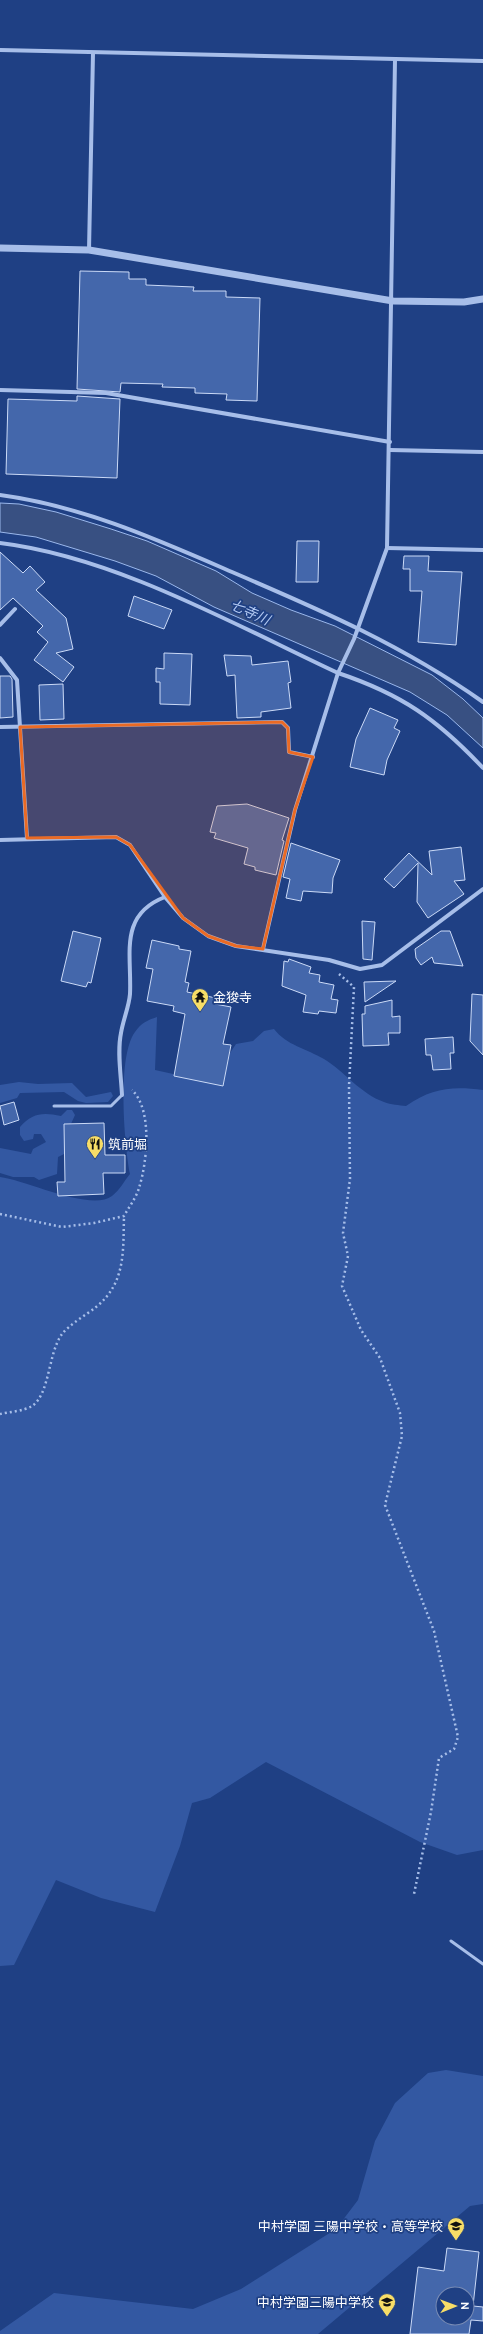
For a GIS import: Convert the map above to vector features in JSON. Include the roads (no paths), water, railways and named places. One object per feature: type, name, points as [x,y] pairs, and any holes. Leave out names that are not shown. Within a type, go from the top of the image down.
[{"type":"street","points":[[0,50],[483,61]]},
{"type":"street","points":[[89,250],[93,53]]},
{"type":"street","points":[[263,949],[295,810],[313,757],[338,673],[354,639],[387,548],[393,302],[395,60]]},
{"type":"street","points":[[0,248],[89,250],[393,302],[464,302],[483,299]]},
{"type":"street","points":[[0,390],[106,393],[390,442]]},
{"type":"street","points":[[390,450],[483,452]]},
{"type":"street","points":[[0,495],[24,498],[125,526],[337,617],[445,675],[483,702]]},
{"type":"street","points":[[0,543],[53,553],[141,582],[338,673],[371,684],[403,700],[432,720],[464,748],[483,768]]},
{"type":"street","points":[[387,548],[483,550]]},
{"type":"street","points":[[0,625],[15,609]]},
{"type":"street","points":[[0,658],[18,680],[26,838]]},
{"type":"street","points":[[0,727],[282,722],[288,728],[288,752],[313,757]]},
{"type":"street","points":[[0,840],[26,838],[116,837],[130,845],[165,897],[183,918],[208,936],[236,946],[329,960],[360,969],[382,964],[483,889]]},
{"type":"street","points":[[122,1095],[120,1034],[130,996],[128,955],[133,926],[140,912],[150,903],[165,897]]},
{"type":"lane","points":[[54,1106],[111,1106],[122,1095]]},
{"type":"lane","points":[[451,1941],[483,1964]]},
{"type":"water","name":"七寺川","points":[[0,503],[19,504],[56,512],[147,541],[216,571],[252,593],[291,610],[335,626],[432,675],[463,699],[483,718],[483,748],[447,715],[410,692],[214,607],[156,576],[115,561],[36,537],[0,532]]},
{"type":"place","name":"金狻寺","points":[[200,1012]]},
{"type":"place","name":"筑前堀","points":[[95,1159]]},
{"type":"place","name":"中村学園 三陽中学校・高等学校","points":[[456,2241]]},
{"type":"place","name":"中村学園三陽中学校","points":[[387,2317]]}]
